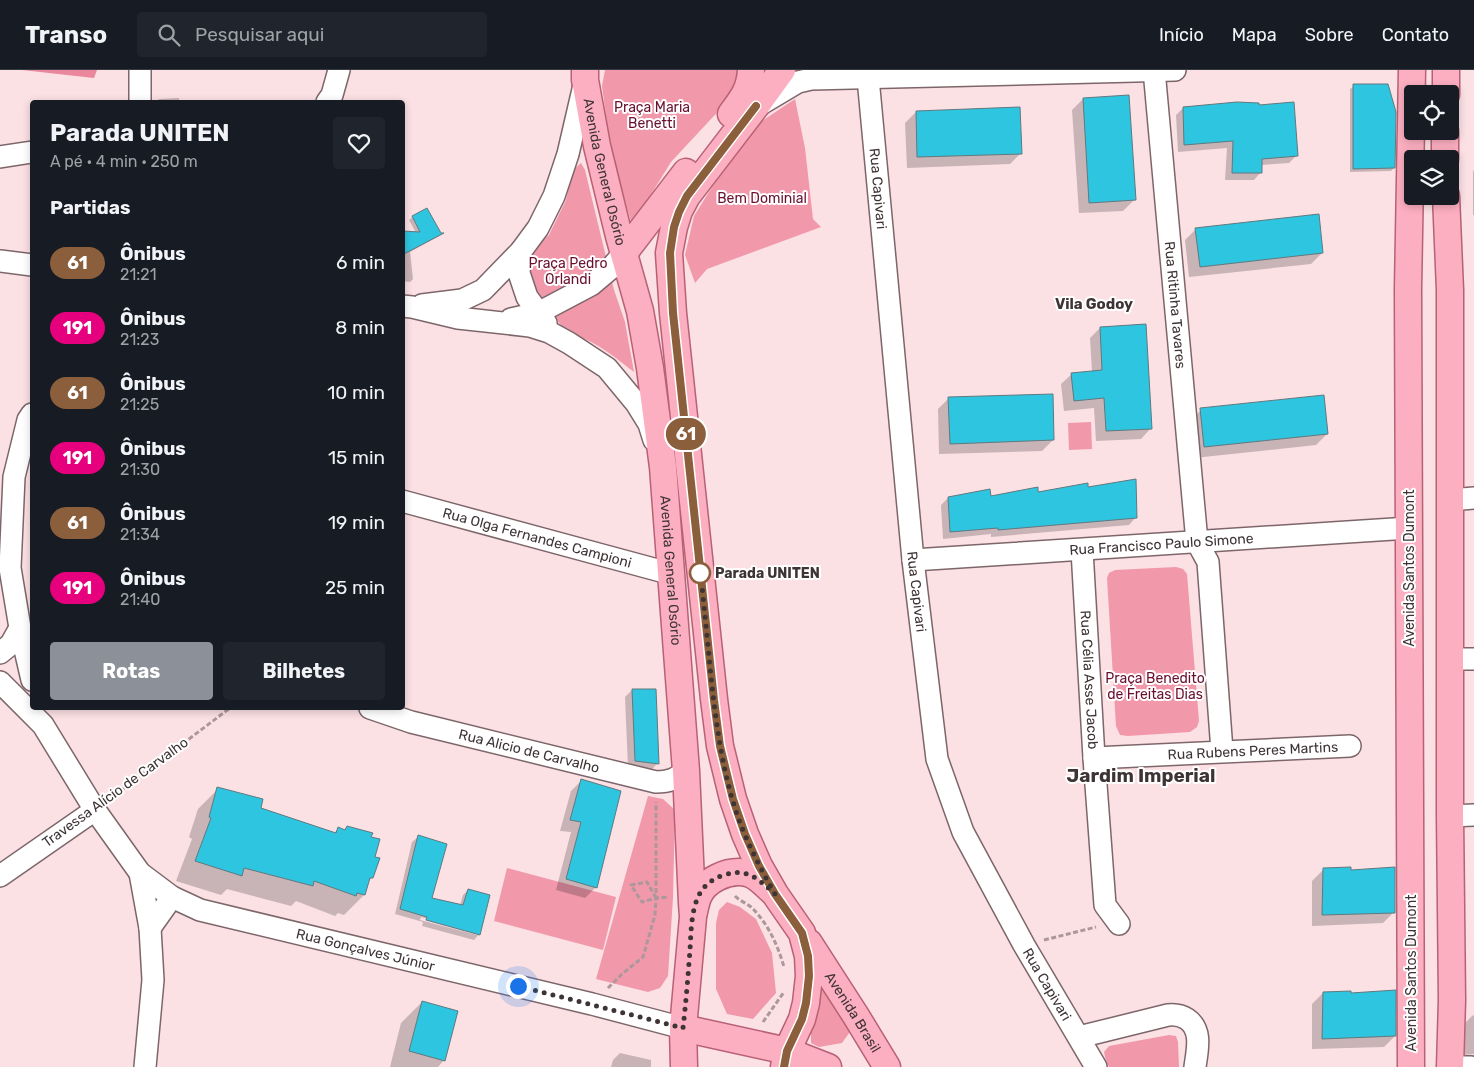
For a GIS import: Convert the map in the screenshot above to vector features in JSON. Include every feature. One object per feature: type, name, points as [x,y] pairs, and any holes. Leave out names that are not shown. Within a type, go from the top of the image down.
[{"type":"main road","points":[[624,253],[744,95],[750,83],[751,70]]},
{"type":"main road","name":"Avenida General Osório","points":[[782,70],[687,196],[674,227],[670,253],[673,313],[720,746],[733,799],[745,834],[759,866],[775,894],[802,933],[808,956],[809,976],[806,1003],[802,1019],[785,1059]]},
{"type":"main road","name":"Avenida Santos Dumont","points":[[1411,1067],[1408,289],[1412,70]]},
{"type":"main road","points":[[1446,70],[1446,85]]},
{"type":"main road","name":"Avenida General Osório","points":[[587,73],[597,146],[640,311],[650,368],[663,467],[686,771],[693,917],[683,1028],[684,1067]]},
{"type":"main road","points":[[687,196],[707,145],[756,106]]},
{"type":"main road","points":[[1446,205],[1462,499],[1462,816],[1450,1067]]},
{"type":"main road","points":[[693,917],[698,897],[704,887],[715,878],[730,873],[747,873],[758,879],[775,894]]},
{"type":"main road","name":"Avenida Brasil","points":[[802,933],[887,1067]]},
{"type":"main road","name":"Rua Gonçalves Júnior","points":[[683,1028],[785,1059],[828,1067]]},
{"type":"street","points":[[140,70],[140,100]]},
{"type":"street","points":[[328,100],[332,95],[340,70]]},
{"type":"street","points":[[756,106],[798,82],[812,79],[1161,70]]},
{"type":"street","name":"Rua Ritinha Tavares","points":[[1161,70],[1196,542]]},
{"type":"street","points":[[406,309],[462,300],[483,290],[521,251],[538,228],[554,196],[568,154],[587,73]]},
{"type":"street","name":"Rua Capivari","points":[[868,78],[913,560],[937,759],[963,832],[1024,945],[1096,1067]]},
{"type":"street","points":[[0,157],[30,152]]},
{"type":"street","points":[[521,251],[519,273],[527,297],[548,325],[607,368],[636,403],[649,424],[663,467]]},
{"type":"street","points":[[497,323],[538,313],[591,285],[610,270],[624,253]]},
{"type":"street","points":[[0,261],[30,265]]},
{"type":"street","points":[[406,309],[458,318],[530,326],[549,332],[569,342]]},
{"type":"street","points":[[30,417],[14,477],[10,568],[20,628],[30,671]]},
{"type":"street","name":"Rua Olga Fernandes Campioni","points":[[405,502],[672,574]]},
{"type":"street","name":"Rua Francisco Paulo Simone","points":[[913,560],[1409,528]]},
{"type":"street","points":[[1196,542],[1208,562],[1222,751]]},
{"type":"street","name":"Rua Célia Asse Jacob","points":[[1082,550],[1105,905]]},
{"type":"street","points":[[0,653],[11,644],[20,628]]},
{"type":"street","name":"Rua Gonçalves Júnior","points":[[0,682],[30,707]]},
{"type":"street","name":"Rua Alicio de Carvalho","points":[[376,710],[411,722],[656,782]]},
{"type":"street","name":"Rua Gonçalves Júnior","points":[[41,716],[95,810],[140,873],[172,897],[200,910],[592,1004],[683,1028]]},
{"type":"street","name":"Rua Rubens Peres Martins","points":[[1094,758],[1350,746]]},
{"type":"street","points":[[656,782],[666,782],[686,771]]},
{"type":"street","name":"Travessa Alício de Carvalho","points":[[0,876],[95,810]]},
{"type":"street","points":[[140,873],[150,928],[153,980],[145,1067]]},
{"type":"street","points":[[150,928],[172,897]]},
{"type":"street","points":[[1105,905],[1119,924]]},
{"type":"street","points":[[1079,1037],[1176,1014],[1191,1022],[1196,1029],[1198,1038],[1195,1067]]},
{"type":"street","points":[[1450,1067],[1471,1067]]},
{"type":"path","name":"Travessa Alício de Carvalho","points":[[95,810],[227,710]]},
{"type":"path","points":[[592,1004],[622,974],[644,957],[655,915],[656,782]]},
{"type":"path","points":[[647,882],[656,898],[642,902],[631,885],[647,882]]},
{"type":"path","points":[[732,890],[735,896],[750,906],[764,923],[781,956],[786,975]]},
{"type":"path","points":[[1024,945],[1100,926],[1105,905]]},
{"type":"path","points":[[758,1028],[785,990]]},
{"type":"green space","name":"Praça Maria Benetti","points":[[605,70],[737,70],[738,90],[671,162],[632,225],[608,131],[602,86]]},
{"type":"green space","name":"Bem Dominial","points":[[795,99],[805,148],[813,219],[821,227],[707,269],[695,283],[685,255],[694,216],[719,176],[762,121]]},
{"type":"green space","name":"Praça Pedro Orlandi","points":[[581,163],[585,170],[614,290],[625,322],[634,372],[595,344],[568,334],[535,295],[524,271],[534,248],[549,235],[566,200],[573,170]]},
{"type":"green space","points":[[1091,422],[1092,449],[1069,450],[1068,423]]},
{"type":"green space","name":"Praça Benedito de Freitas Dias","points":[[1176,567],[1183,569],[1187,574],[1199,721],[1197,727],[1190,732],[1120,735],[1116,726],[1107,578],[1109,573],[1115,570]]},
{"type":"green space","points":[[648,796],[663,799],[675,810],[673,897],[668,976],[660,988],[648,992],[596,979]]},
{"type":"green space","points":[[507,868],[616,897],[603,950],[494,921]]},
{"type":"green space","points":[[727,902],[740,907],[756,919],[772,953],[776,993],[753,1019],[727,1014],[716,989],[716,923],[719,910]]},
{"type":"green space","points":[[819,976],[852,1029],[842,1043],[819,1047],[811,1043],[811,1030]]},
{"type":"green space","points":[[1169,1035],[1176,1036],[1178,1042],[1179,1067],[1109,1067],[1106,1061],[1104,1052],[1109,1046]]},
{"type":"shaded area","points":[[22,70],[97,70],[94,78]]},
{"type":"building","points":[[1353,84],[1388,84],[1396,112],[1395,168],[1353,169]]},
{"type":"building","points":[[1129,95],[1136,200],[1089,203],[1083,98]]},
{"type":"building","points":[[1237,102],[1259,103],[1259,105],[1294,102],[1298,156],[1262,159],[1262,173],[1232,173],[1233,141],[1184,145],[1183,107]]},
{"type":"building","points":[[1020,107],[1022,154],[917,157],[916,111]]},
{"type":"building","points":[[427,208],[441,233],[444,233],[405,253],[405,231],[420,232],[412,216]]},
{"type":"building","points":[[1319,214],[1323,253],[1200,267],[1195,228]]},
{"type":"building","points":[[1146,324],[1152,429],[1106,431],[1104,398],[1074,401],[1071,373],[1102,370],[1100,327]]},
{"type":"building","points":[[1053,394],[1054,440],[950,444],[948,397]]},
{"type":"building","points":[[1324,395],[1328,434],[1204,447],[1200,408]]},
{"type":"building","points":[[1136,479],[1137,518],[998,530],[998,528],[950,532],[948,497],[990,489],[991,496],[1038,487],[1038,492],[1088,483],[1088,487]]},
{"type":"building","points":[[632,689],[656,689],[659,764],[635,761]]},
{"type":"building","points":[[581,779],[621,791],[597,888],[566,879],[581,822],[570,820]]},
{"type":"building","points":[[217,787],[263,799],[261,808],[336,833],[338,827],[345,830],[347,826],[373,833],[371,837],[380,839],[375,857],[380,858],[373,878],[370,878],[365,895],[357,893],[356,896],[314,881],[313,886],[244,868],[242,876],[195,861],[211,818],[209,817]]},
{"type":"building","points":[[418,835],[447,844],[432,898],[463,905],[468,889],[490,895],[480,935],[426,920],[427,917],[400,909]]},
{"type":"building","points":[[1351,867],[1351,870],[1395,867],[1395,913],[1322,915],[1323,868]]},
{"type":"building","points":[[1396,990],[1396,1036],[1322,1039],[1323,992],[1351,991],[1351,993]]},
{"type":"building","points":[[422,1001],[458,1011],[445,1061],[409,1051]]},
{"type":"bus line","name":"61","points":[[756,106],[687,196],[674,227],[670,253],[673,313],[720,746],[733,799],[745,834],[759,866],[775,894],[802,933],[808,956],[809,976],[806,1003],[802,1019],[787,1051],[784,1067]]},
{"type":"place","name":"Parada UNITEN","points":[[700,573]]},
{"type":"district","name":"Vila Godoy","points":[[1094,304]]},
{"type":"district","name":"Jardim Imperial","points":[[1141,775]]},
{"type":"route","points":[[518,986],[683,1028],[693,917],[698,897],[704,887],[715,878],[730,873],[747,873],[758,879],[775,894],[759,866],[745,834],[733,799],[720,746],[700,564],[700,573]]}]
